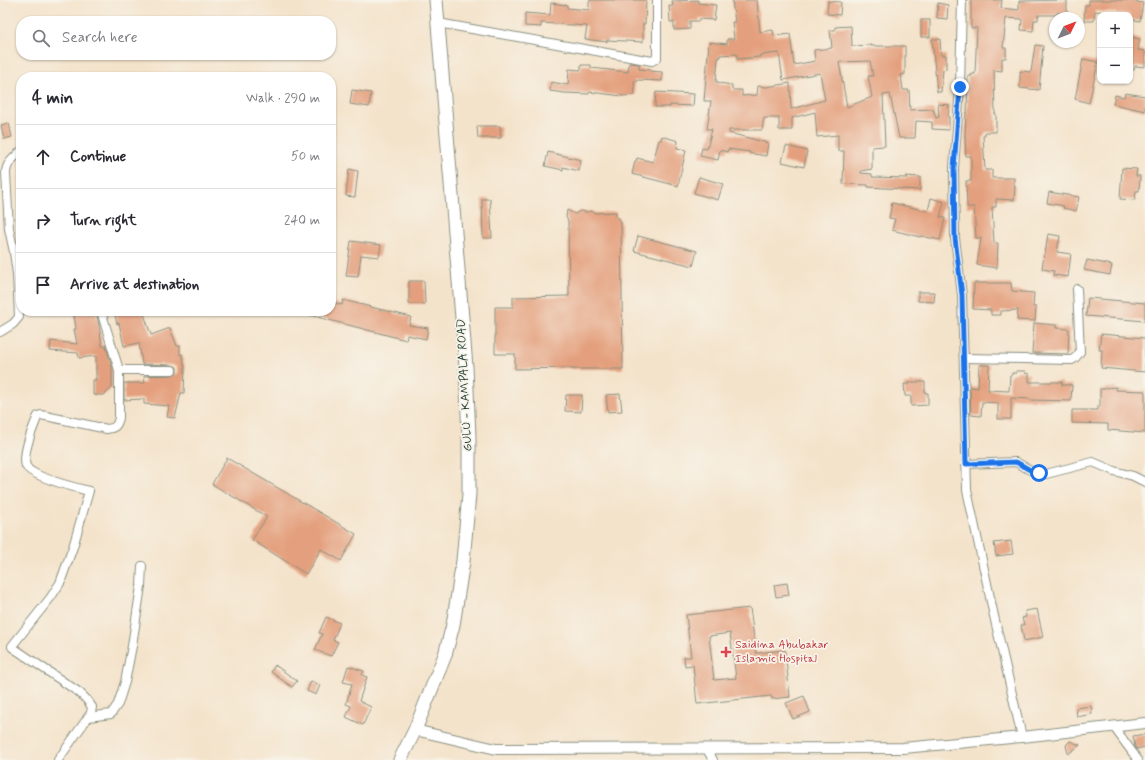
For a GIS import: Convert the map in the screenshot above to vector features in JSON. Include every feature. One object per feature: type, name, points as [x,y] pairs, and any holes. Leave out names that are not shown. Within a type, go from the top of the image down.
[{"type":"main road","name":"GULU - KAMPALA ROAD","points":[[400,760],[415,730],[445,655],[453,625],[463,561],[468,494],[469,437],[466,367],[436,0]]},
{"type":"street","points":[[438,23],[652,61],[657,58],[657,0]]},
{"type":"street","points":[[962,0],[960,87],[954,168],[955,238],[962,295],[967,490],[1022,737]]},
{"type":"street","points":[[16,156],[11,160],[6,170],[9,229],[16,270]]},
{"type":"street","points":[[964,358],[1074,359],[1080,352],[1077,290]]},
{"type":"street","points":[[0,332],[13,324],[19,316]]},
{"type":"street","points":[[58,760],[88,717],[92,707],[84,697],[12,647],[60,583],[73,547],[89,491],[65,485],[32,472],[26,466],[25,456],[28,442],[38,416],[41,415],[106,429],[115,427],[117,424],[119,418],[119,370],[103,316]]},
{"type":"street","points":[[119,370],[172,370]]},
{"type":"street","points":[[966,464],[1016,462],[1030,470],[1046,474],[1092,462],[1114,471],[1133,476],[1145,482]]},
{"type":"street","points":[[88,717],[111,714],[118,704],[125,682],[132,646],[142,586],[142,566]]},
{"type":"street","points":[[415,730],[496,750],[903,748],[1022,737],[1145,723]]},
{"type":"street","points":[[1113,726],[1138,760]]},
{"type":"street","points":[[707,749],[713,760]]},
{"type":"building","points":[[646,0],[645,24],[643,24],[643,42],[607,40],[607,42],[585,39],[587,26],[541,23],[541,27],[525,26],[525,13],[550,15],[551,3],[567,5],[567,8],[589,10],[589,1]]},
{"type":"building","points":[[698,0],[698,3],[716,5],[714,20],[699,19],[699,21],[690,21],[690,29],[674,30],[674,22],[670,22],[669,6],[673,6],[672,1]]},
{"type":"building","points":[[732,0],[757,0],[760,32],[773,30],[774,36],[790,34],[794,65],[815,61],[814,50],[832,48],[830,30],[835,30],[835,27],[851,26],[852,46],[905,46],[905,74],[901,75],[903,90],[909,90],[910,110],[933,109],[936,118],[939,117],[938,104],[949,105],[949,130],[932,129],[932,122],[916,121],[915,138],[899,138],[890,94],[883,95],[885,146],[872,147],[872,169],[861,171],[861,173],[872,174],[872,177],[920,177],[920,190],[843,184],[844,151],[838,151],[838,135],[817,137],[815,112],[792,118],[792,130],[779,130],[779,118],[764,118],[762,130],[729,130],[729,133],[768,143],[766,156],[728,149],[727,152],[720,150],[718,160],[700,156],[702,148],[707,149],[712,129],[707,129],[711,101],[704,101],[709,42],[727,44],[727,39],[734,39],[732,22],[735,22]],"holes":[[[779,53],[783,80],[820,73],[825,100],[791,109],[790,83],[766,87],[758,86],[757,95],[742,96],[742,90],[732,90],[732,85],[716,82],[718,58],[720,58],[720,55],[737,54],[737,59],[760,57],[760,55]],[[870,61],[873,76],[868,76],[872,97],[847,107],[839,62]]]},
{"type":"building","points":[[971,0],[1002,0],[1001,8],[1019,10],[1019,1],[1067,0],[1067,12],[1049,12],[1049,15],[1038,15],[1038,20],[1034,20],[1033,31],[1021,30],[1022,19],[1006,18],[1003,48],[1006,48],[1006,58],[1002,58],[1002,71],[994,70],[996,132],[985,132],[985,136],[983,136],[985,170],[992,170],[992,178],[1014,178],[1015,186],[1014,200],[996,199],[996,207],[992,207],[994,243],[998,243],[997,268],[977,265],[981,238],[976,238],[974,207],[967,207],[966,181],[971,181],[971,156],[966,156],[965,137],[968,76],[975,74],[977,28],[971,28]]},
{"type":"building","points":[[1089,0],[1128,0],[1143,3],[1140,21],[1133,20],[1133,12],[1095,11],[1094,21],[1085,21],[1085,5],[1089,5]]},
{"type":"building","points":[[828,1],[841,2],[840,15],[827,14]]},
{"type":"building","points":[[938,3],[948,5],[947,19],[937,18]]},
{"type":"building","points":[[921,20],[930,20],[930,37],[921,37]]},
{"type":"building","points":[[1133,38],[1140,39],[1138,50],[1145,51],[1145,67],[1135,66],[1134,70]]},
{"type":"building","points":[[932,39],[940,39],[941,55],[946,55],[946,69],[943,70],[941,92],[937,92]]},
{"type":"building","points":[[1035,45],[1043,46],[1039,90],[1020,88],[1020,71],[1031,72]]},
{"type":"building","points":[[1083,59],[1097,62],[1089,103],[1075,99]]},
{"type":"building","points":[[629,63],[639,64],[639,69],[662,72],[662,81],[634,81],[635,95],[622,96],[590,92],[589,94],[550,91],[551,82],[568,85],[569,69],[581,70],[581,65],[591,65],[591,68],[628,72]]},
{"type":"building","points":[[352,90],[371,93],[369,107],[350,104]]},
{"type":"building","points":[[656,92],[694,94],[693,106],[670,105],[670,107],[655,107]]},
{"type":"building","points":[[1125,93],[1145,96],[1145,111],[1113,104],[1115,95],[1124,97]]},
{"type":"building","points":[[9,123],[12,137],[4,139],[1,125]]},
{"type":"building","points":[[477,126],[500,126],[501,138],[478,138]]},
{"type":"building","points":[[662,136],[678,141],[677,148],[686,150],[678,186],[632,174],[637,158],[653,162],[659,140],[661,140]]},
{"type":"building","points":[[786,146],[807,151],[804,167],[782,162]]},
{"type":"building","points":[[548,152],[581,160],[579,171],[563,167],[563,170],[545,166]]},
{"type":"building","points":[[1122,168],[1137,169],[1136,176],[1140,176],[1139,191],[1136,191],[1135,200],[1120,199]]},
{"type":"building","points":[[349,169],[358,171],[355,197],[346,196]]},
{"type":"building","points":[[699,177],[723,184],[718,200],[694,193]]},
{"type":"building","points":[[1049,192],[1079,197],[1076,211],[1063,208],[1064,206],[1047,203]]},
{"type":"building","points":[[931,198],[944,202],[940,217],[945,218],[940,240],[892,230],[895,219],[889,218],[892,203],[928,211]]},
{"type":"building","points":[[482,199],[490,199],[492,238],[483,238]]},
{"type":"building","points":[[567,210],[575,214],[580,211],[591,211],[595,213],[616,212],[616,217],[619,218],[621,223],[623,369],[515,369],[515,354],[495,354],[495,307],[513,307],[513,297],[569,296]]},
{"type":"building","points":[[1048,234],[1060,236],[1057,252],[1071,254],[1068,277],[1053,275],[1054,271],[1042,269]]},
{"type":"building","points":[[638,236],[697,251],[693,266],[634,251]]},
{"type":"building","points":[[351,241],[381,245],[379,257],[361,255],[358,277],[346,276]]},
{"type":"building","points":[[1087,260],[1112,265],[1110,275],[1084,270]]},
{"type":"building","points":[[409,281],[424,281],[425,304],[409,304]]},
{"type":"building","points":[[974,283],[1011,283],[1012,291],[1034,293],[1033,307],[1036,307],[1035,321],[1017,320],[1018,310],[1001,311],[1001,315],[991,315],[991,310],[973,309]]},
{"type":"building","points":[[918,292],[935,292],[934,302],[918,301]]},
{"type":"building","points":[[1088,298],[1145,303],[1145,321],[1086,316]]},
{"type":"building","points":[[343,300],[411,317],[409,325],[428,328],[426,339],[407,335],[406,340],[314,316],[336,316],[336,303],[342,305]]},
{"type":"building","points":[[74,316],[97,316],[102,346],[106,346],[112,367],[112,388],[104,395],[93,395],[93,380],[96,380],[96,356],[79,358],[78,353],[50,351],[51,341],[77,344],[74,329],[76,329]]},
{"type":"building","points":[[115,316],[145,316],[151,335],[170,328],[177,346],[180,346],[180,355],[182,354],[185,368],[184,393],[181,393],[175,418],[167,417],[169,406],[144,404],[144,399],[124,400],[124,383],[145,383],[144,376],[172,375],[177,373],[177,367],[172,365],[142,364],[139,343],[124,346],[119,323],[117,324]]},
{"type":"building","points":[[1034,323],[1056,325],[1056,328],[1069,329],[1068,354],[1032,353]]},
{"type":"building","points":[[1101,334],[1145,338],[1145,372],[1101,368],[1102,350],[1099,350]]},
{"type":"building","points":[[979,365],[989,365],[988,390],[1009,391],[1010,375],[1012,375],[1012,373],[1016,373],[1016,371],[1025,371],[1025,373],[1029,374],[1029,382],[1062,382],[1062,385],[1072,385],[1071,401],[1011,398],[1011,419],[998,419],[998,403],[982,402],[981,416],[971,415],[970,387],[978,388]]},
{"type":"building","points":[[910,382],[925,382],[925,393],[928,393],[928,405],[911,406],[911,396],[905,396],[904,384],[910,384]]},
{"type":"building","points":[[1116,387],[1116,390],[1145,391],[1145,433],[1108,430],[1108,424],[1072,423],[1072,410],[1098,410],[1098,406],[1100,407],[1100,389]]},
{"type":"building","points":[[620,394],[622,411],[608,412],[606,395]]},
{"type":"building","points":[[566,395],[582,395],[581,412],[565,411]]},
{"type":"building","points":[[227,458],[356,534],[341,561],[321,549],[306,574],[252,540],[267,517],[212,484]]},
{"type":"building","points":[[1011,541],[1013,554],[996,556],[994,543]]},
{"type":"building","points":[[787,583],[789,595],[776,597],[774,585]]},
{"type":"building","points":[[750,608],[756,653],[785,650],[790,697],[772,699],[771,696],[697,704],[693,665],[685,666],[684,657],[691,657],[686,615]],"holes":[[[730,633],[736,678],[714,680],[709,636]]]},
{"type":"building","points":[[1037,609],[1043,637],[1024,641],[1021,625],[1024,625],[1022,618],[1026,617],[1025,611]]},
{"type":"building","points":[[326,617],[340,623],[333,640],[338,642],[331,656],[315,650],[322,634],[319,633]]},
{"type":"building","points":[[275,665],[297,681],[292,687],[271,672]]},
{"type":"building","points":[[348,666],[364,671],[362,675],[367,677],[359,701],[371,707],[363,725],[346,717],[351,706],[346,704],[352,684],[343,682]]},
{"type":"building","points":[[311,681],[320,685],[316,695],[307,691]]},
{"type":"building","points":[[804,696],[810,712],[793,719],[786,703]]},
{"type":"building","points":[[1091,706],[1092,714],[1077,717],[1076,708]]},
{"type":"building","points":[[1145,734],[1145,747],[1137,749],[1135,747],[1133,736]]},
{"type":"building","points":[[1070,741],[1080,745],[1068,754],[1066,745]]},
{"type":"place","name":"Saidina Abubakar Islamic Hospital","points":[[726,652]]},
{"type":"route","points":[[960,87],[954,168],[955,238],[962,295],[966,464],[1016,462],[1039,473]]}]
